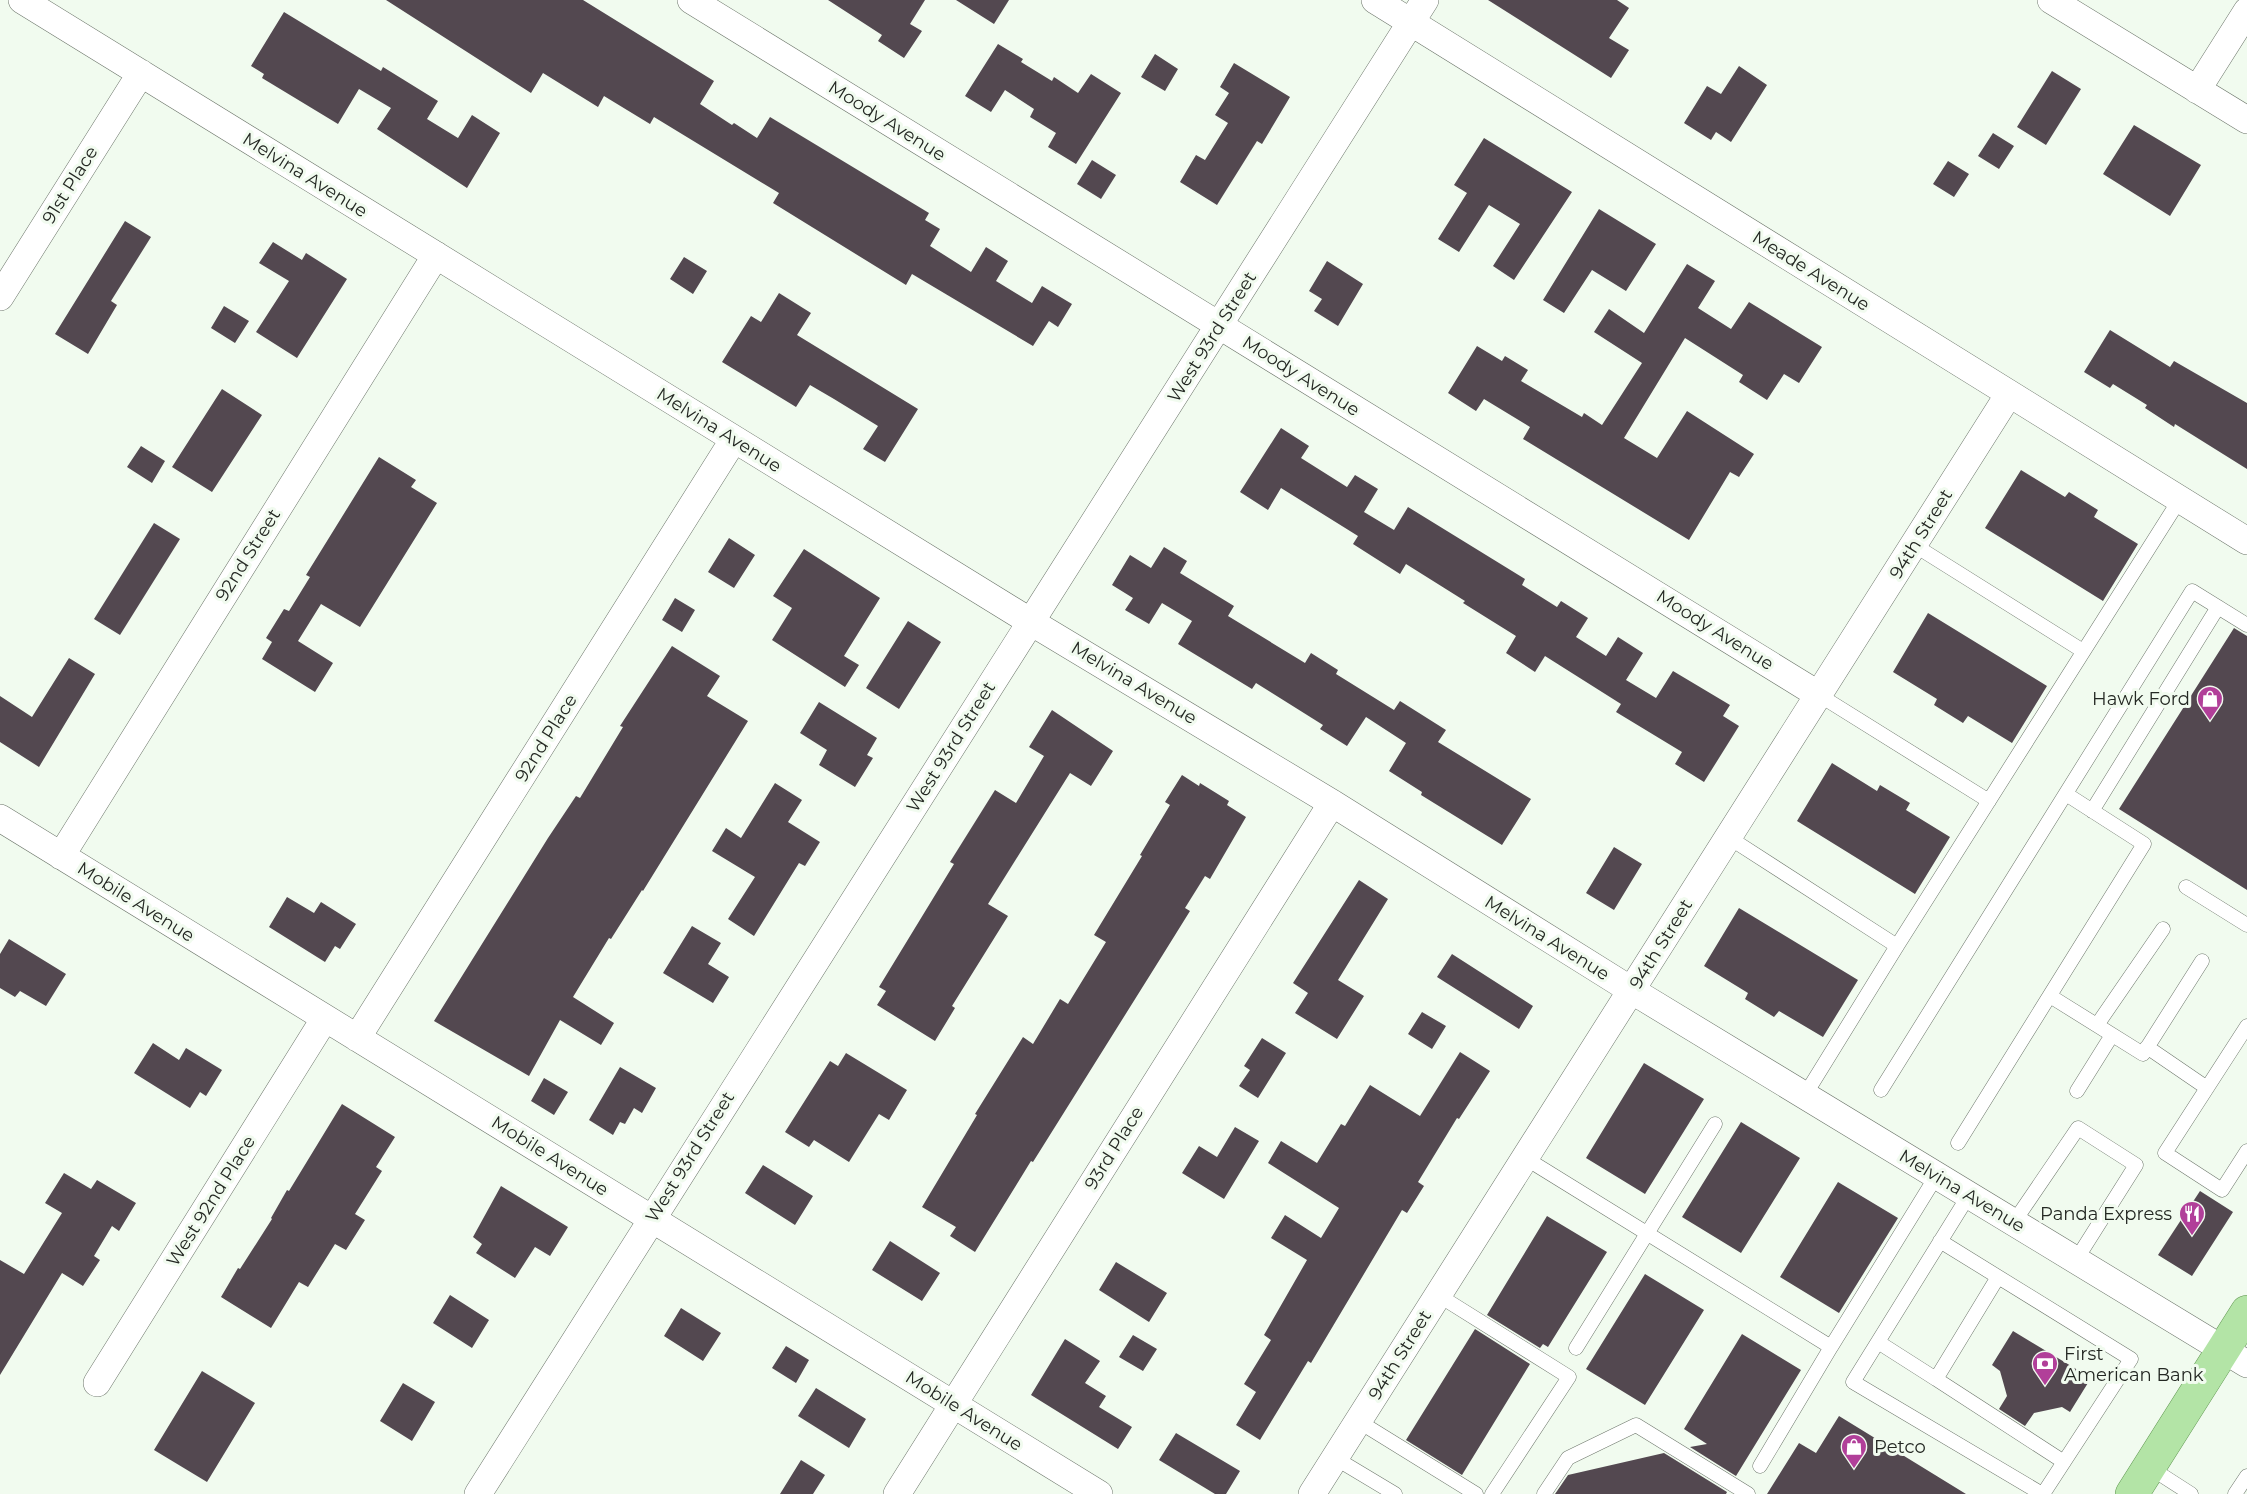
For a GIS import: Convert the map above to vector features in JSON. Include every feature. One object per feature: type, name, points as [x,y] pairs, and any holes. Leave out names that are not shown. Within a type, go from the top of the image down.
[{"type":"main road","points":[[2140,1481],[2235,1356],[2247,1312]]},
{"type":"street","name":"Melvina Avenue","points":[[22,0],[1031,622],[1332,803],[1631,990],[2235,1356]]},
{"type":"street","name":"Moody Avenue","points":[[691,0],[1819,694]]},
{"type":"street","name":"Meade Avenue","points":[[1375,0],[1418,11],[2009,394],[2247,541]]},
{"type":"street","points":[[2051,0],[2247,120]]},
{"type":"street","name":"West 93rd Street","points":[[478,1494],[1418,11]]},
{"type":"street","points":[[2197,90],[2247,11]]},
{"type":"street","name":"91st Place","points":[[0,297],[141,74]]},
{"type":"street","name":"92nd Street","points":[[61,855],[436,255]]},
{"type":"street","name":"94th Street","points":[[1312,1494],[2009,394]]},
{"type":"street","name":"92nd Place","points":[[357,1038],[734,439]]},
{"type":"street","name":"93rd Place","points":[[897,1494],[1332,803]]},
{"type":"street","name":"Mobile Avenue","points":[[1,821],[61,855],[1099,1494]]},
{"type":"street","name":"West 92nd Place","points":[[97,1383],[325,1018]]},
{"type":"lane","points":[[1804,1095],[2180,499]]},
{"type":"lane","points":[[1914,545],[2083,651]]},
{"type":"lane","points":[[1881,1090],[2192,591],[2247,625]]},
{"type":"lane","points":[[2092,810],[2218,607]]},
{"type":"lane","points":[[1819,694],[1989,801]]},
{"type":"lane","points":[[1958,1143],[2144,844],[2066,794]]},
{"type":"lane","points":[[1728,837],[1897,946]]},
{"type":"lane","points":[[2186,887],[2247,925]]},
{"type":"lane","points":[[2097,1025],[2163,929]]},
{"type":"lane","points":[[2050,996],[2143,1054],[2202,961]]},
{"type":"lane","points":[[2247,1026],[2165,1153],[2222,1190],[2247,1151]]},
{"type":"lane","points":[[2077,1091],[2112,1035]]},
{"type":"lane","points":[[2147,1047],[2207,1088]]},
{"type":"lane","points":[[1576,1348],[1714,1124]]},
{"type":"lane","points":[[2014,1222],[2078,1128],[2136,1165],[2076,1260]]},
{"type":"lane","points":[[1525,1158],[1831,1347]]},
{"type":"lane","points":[[1760,1466],[1937,1175]]},
{"type":"lane","points":[[1940,1241],[2131,1359],[2043,1494],[2025,1490],[1853,1382],[1940,1241],[1969,1195]]},
{"type":"lane","points":[[1936,1378],[1998,1277]]},
{"type":"lane","points":[[1438,1295],[1569,1377],[1492,1494]]},
{"type":"lane","points":[[1878,1342],[2064,1462]]},
{"type":"lane","points":[[1358,1421],[1476,1494]]},
{"type":"lane","points":[[1544,1494],[1568,1458],[1636,1425],[1748,1494]]},
{"type":"lane","points":[[1335,1458],[1395,1494]]},
{"type":"lane","points":[[2235,1494],[2247,1476]]},
{"type":"lane","points":[[2140,1481],[2191,1494]]},
{"type":"building","points":[[386,0],[583,0],[714,81],[700,104],[732,125],[734,123],[757,138],[770,117],[929,213],[925,220],[940,229],[930,246],[971,272],[986,247],[1008,261],[996,281],[1032,303],[1042,286],[1072,304],[1058,327],[1049,321],[1033,346],[912,274],[906,285],[773,203],[779,193],[654,117],[650,124],[604,96],[598,107],[543,73],[531,93]]},
{"type":"building","points":[[828,0],[925,0],[910,24],[922,31],[904,58],[878,41],[882,35]]},
{"type":"building","points":[[956,0],[1009,0],[994,24]]},
{"type":"building","points":[[1488,0],[1617,0],[1629,8],[1609,38],[1629,50],[1611,78]]},
{"type":"building","points":[[284,12],[381,71],[383,67],[438,101],[427,119],[458,138],[472,115],[500,133],[467,188],[377,129],[391,108],[359,89],[338,124],[262,78],[264,74],[251,66]]},
{"type":"building","points":[[998,44],[1023,59],[1021,62],[1052,81],[1054,77],[1078,93],[1091,74],[1121,93],[1076,164],[1048,147],[1056,133],[1030,117],[1034,109],[1005,90],[991,112],[965,96]]},
{"type":"building","points":[[1155,54],[1178,69],[1165,91],[1141,77]]},
{"type":"building","points":[[1234,63],[1290,97],[1262,144],[1257,141],[1217,205],[1180,182],[1196,155],[1205,160],[1228,123],[1215,115],[1229,93],[1220,87]]},
{"type":"building","points":[[1739,66],[1767,85],[1731,142],[1716,132],[1711,140],[1684,123],[1707,86],[1721,94]]},
{"type":"building","points":[[2052,71],[2081,89],[2046,145],[2017,127]]},
{"type":"building","points":[[2134,125],[2201,165],[2170,216],[2103,174]]},
{"type":"building","points":[[1993,133],[2014,146],[1999,169],[1978,156]]},
{"type":"building","points":[[1484,138],[1572,192],[1514,280],[1493,266],[1520,224],[1489,205],[1459,252],[1438,239],[1467,193],[1454,185]]},
{"type":"building","points":[[1092,160],[1116,175],[1101,199],[1077,184]]},
{"type":"building","points":[[1948,161],[1969,174],[1954,197],[1933,184]]},
{"type":"building","points":[[1599,209],[1656,244],[1626,291],[1592,270],[1564,313],[1543,300]]},
{"type":"building","points":[[125,221],[151,237],[111,301],[117,305],[88,354],[55,334]]},
{"type":"building","points":[[273,242],[302,260],[306,253],[347,279],[297,358],[256,332],[289,281],[259,263]]},
{"type":"building","points":[[684,257],[707,271],[693,294],[670,279]]},
{"type":"building","points":[[1327,261],[1363,284],[1338,326],[1314,311],[1322,299],[1309,291]]},
{"type":"building","points":[[1687,264],[1715,281],[1698,308],[1731,329],[1749,302],[1822,347],[1799,383],[1784,374],[1767,400],[1739,382],[1743,375],[1685,338],[1624,438],[1657,458],[1687,411],[1754,454],[1739,477],[1730,472],[1689,540],[1523,439],[1530,427],[1484,399],[1476,411],[1448,393],[1477,346],[1502,361],[1505,356],[1528,370],[1521,381],[1582,417],[1584,413],[1602,425],[1642,363],[1594,332],[1609,309],[1644,333]]},
{"type":"building","points":[[779,293],[811,313],[797,335],[918,409],[885,462],[863,449],[878,426],[834,399],[810,385],[796,407],[722,362],[751,316],[761,322]]},
{"type":"building","points":[[224,306],[249,321],[235,343],[211,328]]},
{"type":"building","points":[[2110,330],[2170,367],[2174,361],[2247,403],[2247,469],[2175,424],[2174,427],[2145,408],[2147,405],[2113,384],[2110,388],[2084,372]]},
{"type":"building","points":[[222,389],[262,415],[212,492],[172,467]]},
{"type":"building","points":[[1281,428],[1309,446],[1301,458],[1347,487],[1355,475],[1378,489],[1364,512],[1394,530],[1408,507],[1525,579],[1522,585],[1557,607],[1561,601],[1588,618],[1576,637],[1606,656],[1618,637],[1643,653],[1626,680],[1656,698],[1673,671],[1730,705],[1723,716],[1739,726],[1704,782],[1675,764],[1682,752],[1616,712],[1621,704],[1545,656],[1535,672],[1506,653],[1516,636],[1406,564],[1400,574],[1353,544],[1358,536],[1281,488],[1268,510],[1240,492]]},
{"type":"building","points":[[141,446],[165,461],[152,483],[127,467]]},
{"type":"building","points":[[379,457],[416,480],[411,487],[437,503],[360,627],[321,604],[298,641],[333,663],[315,692],[262,659],[272,642],[266,638],[284,609],[289,611],[310,577],[306,575]]},
{"type":"building","points":[[2021,470],[2065,497],[2069,492],[2098,510],[2094,517],[2138,544],[2103,601],[1985,528]]},
{"type":"building","points":[[154,523],[180,539],[120,635],[94,619]]},
{"type":"building","points":[[729,538],[755,555],[734,588],[708,572]]},
{"type":"building","points":[[1164,547],[1187,561],[1180,573],[1234,606],[1228,616],[1305,663],[1311,653],[1338,670],[1336,674],[1394,710],[1400,701],[1446,730],[1438,742],[1531,799],[1502,845],[1421,795],[1422,792],[1389,771],[1406,743],[1366,717],[1347,746],[1320,729],[1323,725],[1256,683],[1252,689],[1178,644],[1192,621],[1162,603],[1149,624],[1125,610],[1133,598],[1112,585],[1130,555],[1151,568]]},
{"type":"building","points":[[804,549],[880,598],[844,656],[859,665],[845,687],[772,640],[792,608],[773,596]]},
{"type":"building","points":[[675,598],[695,610],[682,632],[662,620]]},
{"type":"building","points":[[1928,613],[2047,686],[2012,743],[1968,716],[1963,723],[1934,705],[1937,699],[1893,672]]},
{"type":"building","points":[[908,621],[941,642],[899,709],[866,688]]},
{"type":"building","name":"Hawk Ford","points":[[2234,628],[2247,636],[2247,890],[2119,809]]},
{"type":"building","points":[[672,646],[720,676],[707,696],[748,721],[643,891],[611,939],[609,938],[573,997],[614,1023],[601,1045],[560,1020],[529,1076],[434,1021],[548,838],[576,796],[580,798],[623,727],[620,726]]},
{"type":"building","points":[[69,658],[95,674],[39,767],[0,742],[0,696],[32,717]]},
{"type":"building","points":[[819,702],[877,738],[867,755],[873,758],[855,787],[819,765],[827,750],[800,733]]},
{"type":"building","points":[[1052,710],[1113,751],[1091,786],[1070,773],[988,904],[1008,916],[952,1006],[955,1008],[935,1041],[877,1005],[886,991],[879,987],[954,864],[950,862],[995,790],[1016,803],[1044,756],[1029,747]]},
{"type":"building","points":[[1832,763],[1877,791],[1880,785],[1910,803],[1906,810],[1950,837],[1915,894],[1797,821]]},
{"type":"building","points":[[1182,775],[1229,801],[1227,805],[1246,817],[1210,879],[1205,876],[1185,908],[1190,911],[975,1252],[950,1236],[956,1227],[922,1207],[977,1115],[975,1114],[1023,1037],[1033,1044],[1060,999],[1068,1004],[1106,942],[1094,935],[1142,856],[1140,855],[1170,805],[1165,802]]},
{"type":"building","points":[[775,783],[802,800],[788,822],[820,842],[805,866],[799,863],[754,936],[728,919],[755,877],[712,851],[726,828],[741,838]]},
{"type":"building","points":[[1614,847],[1642,864],[1614,910],[1586,893]]},
{"type":"building","points":[[1359,880],[1388,899],[1338,980],[1364,996],[1337,1039],[1295,1013],[1308,993],[1293,983]]},
{"type":"building","points":[[287,897],[314,913],[321,902],[356,924],[340,949],[335,946],[325,962],[269,927]]},
{"type":"building","points":[[1739,908],[1858,980],[1823,1037],[1779,1011],[1774,1017],[1745,999],[1748,993],[1704,966]]},
{"type":"building","points":[[692,926],[721,943],[708,964],[729,977],[713,1003],[663,973]]},
{"type":"building","points":[[9,939],[66,974],[46,1006],[20,991],[15,997],[0,988],[0,954]]},
{"type":"building","points":[[1452,954],[1533,1006],[1519,1029],[1437,977]]},
{"type":"building","points":[[1422,1012],[1446,1026],[1432,1049],[1408,1034]]},
{"type":"building","points":[[1262,1038],[1286,1053],[1258,1098],[1239,1086],[1250,1070],[1244,1066]]},
{"type":"building","points":[[153,1043],[179,1060],[186,1048],[222,1070],[206,1096],[200,1092],[190,1108],[134,1073]]},
{"type":"building","points":[[1460,1052],[1490,1071],[1459,1119],[1457,1118],[1418,1182],[1424,1186],[1407,1213],[1402,1210],[1311,1363],[1308,1361],[1260,1440],[1236,1425],[1256,1392],[1244,1384],[1271,1340],[1264,1335],[1307,1260],[1271,1238],[1285,1215],[1321,1238],[1339,1208],[1268,1163],[1281,1141],[1317,1163],[1341,1124],[1345,1126],[1370,1085],[1420,1116]]},
{"type":"building","points":[[846,1053],[907,1090],[889,1120],[879,1114],[849,1162],[814,1140],[809,1147],[785,1132],[830,1061],[838,1066]]},
{"type":"building","points":[[1644,1063],[1704,1099],[1645,1194],[1586,1158]]},
{"type":"building","points":[[620,1067],[656,1088],[642,1113],[634,1108],[625,1124],[620,1122],[613,1135],[589,1120]]},
{"type":"building","points":[[544,1078],[568,1092],[554,1115],[531,1101]]},
{"type":"building","points":[[342,1104],[395,1137],[376,1167],[382,1171],[355,1214],[365,1220],[346,1250],[335,1244],[308,1287],[299,1282],[271,1328],[221,1297]]},
{"type":"building","points":[[1741,1122],[1800,1158],[1741,1253],[1682,1217]]},
{"type":"building","points":[[1235,1127],[1259,1141],[1224,1199],[1182,1173],[1199,1146],[1217,1157]]},
{"type":"building","points":[[763,1165],[813,1196],[795,1225],[745,1193]]},
{"type":"building","points":[[64,1173],[91,1189],[97,1180],[136,1203],[119,1231],[112,1226],[94,1256],[100,1260],[83,1286],[62,1273],[0,1375],[0,1260],[24,1274],[62,1213],[45,1203]]},
{"type":"building","points":[[1838,1182],[1898,1218],[1839,1313],[1780,1277]]},
{"type":"building","points":[[501,1186],[568,1227],[550,1256],[535,1247],[515,1278],[476,1253],[482,1244],[473,1237]]},
{"type":"building","name":"Panda Express","points":[[2200,1191],[2233,1212],[2192,1276],[2158,1255]]},
{"type":"building","points":[[1547,1216],[1607,1252],[1548,1347],[1543,1344],[1540,1348],[1487,1315]]},
{"type":"building","points":[[890,1241],[940,1273],[922,1301],[872,1270]]},
{"type":"building","points":[[1116,1262],[1167,1293],[1149,1322],[1099,1290]]},
{"type":"building","points":[[1645,1274],[1704,1310],[1645,1405],[1586,1369]]},
{"type":"building","points":[[450,1295],[489,1320],[472,1348],[433,1323]]},
{"type":"building","points":[[681,1308],[721,1333],[703,1361],[664,1336]]},
{"type":"building","points":[[1475,1329],[1530,1364],[1462,1475],[1406,1440]]},
{"type":"building","name":"First American Bank","points":[[2013,1331],[2091,1378],[2070,1412],[2062,1407],[2034,1413],[2025,1426],[1999,1409],[2007,1396],[2000,1371],[1992,1365]]},
{"type":"building","points":[[1742,1334],[1801,1370],[1736,1476],[1690,1447],[1707,1444],[1684,1429]]},
{"type":"building","points":[[1133,1335],[1157,1349],[1143,1371],[1119,1357]]},
{"type":"building","points":[[1065,1339],[1100,1361],[1085,1383],[1106,1396],[1099,1407],[1132,1427],[1118,1449],[1031,1395]]},
{"type":"building","points":[[786,1346],[809,1360],[796,1383],[772,1368]]},
{"type":"building","points":[[202,1371],[255,1403],[207,1482],[154,1450]]},
{"type":"building","points":[[403,1383],[435,1402],[412,1441],[380,1421]]},
{"type":"building","points":[[816,1388],[866,1419],[849,1448],[798,1416]]},
{"type":"building","name":"Petco","points":[[1839,1416],[1966,1494],[1767,1494],[1799,1443],[1816,1453]]},
{"type":"building","points":[[1176,1433],[1240,1471],[1226,1494],[1215,1494],[1159,1460]]},
{"type":"building","points":[[1664,1453],[1727,1492],[1726,1494],[1555,1494],[1568,1475]]},
{"type":"building","points":[[801,1460],[825,1475],[813,1494],[780,1494]]},
{"type":"place","name":"Hawk Ford","points":[[2210,722]]},
{"type":"place","name":"Panda Express","points":[[2192,1237]]},
{"type":"place","name":"First American Bank","points":[[2045,1387]]},
{"type":"place","name":"Petco","points":[[1854,1470]]}]
